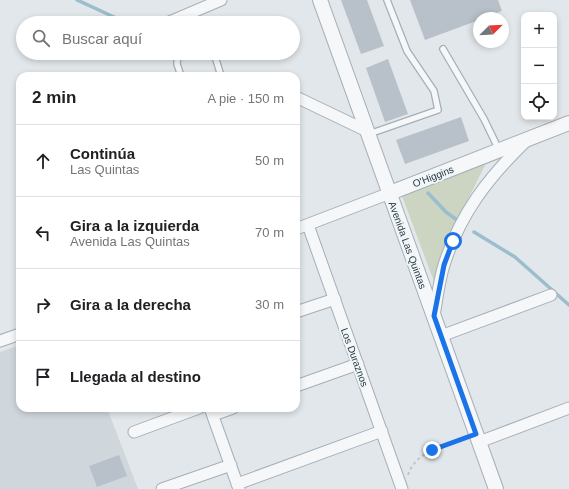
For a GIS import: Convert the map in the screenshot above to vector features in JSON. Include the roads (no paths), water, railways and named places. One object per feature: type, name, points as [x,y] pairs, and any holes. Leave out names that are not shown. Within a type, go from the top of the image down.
[{"type":"street","points":[[184,16],[221,0]]},
{"type":"street","name":"Avenida Las Quintas","points":[[320,0],[496,489]]},
{"type":"street","points":[[300,99],[368,133]]},
{"type":"street","name":"O'Higgins","points":[[300,228],[569,123]]},
{"type":"street","points":[[434,316],[444,265],[464,218],[477,196],[492,176],[528,139]]},
{"type":"street","name":"Los Duraznos","points":[[308,225],[401,488]]},
{"type":"street","points":[[441,336],[551,295]]},
{"type":"street","points":[[300,311],[335,299]]},
{"type":"street","points":[[0,342],[16,336]]},
{"type":"street","points":[[300,385],[358,364]]},
{"type":"street","points":[[478,438],[569,408]]},
{"type":"street","points":[[134,432],[188,412]]},
{"type":"street","points":[[211,412],[238,486],[382,431]]},
{"type":"street","points":[[167,488],[230,465]]},
{"type":"lane","points":[[368,133],[438,110],[434,91],[407,51],[387,0]]},
{"type":"lane","points":[[443,49],[484,119],[499,150]]},
{"type":"lane","points":[[177,60],[180,72]]},
{"type":"lane","points":[[216,60],[220,72]]},
{"type":"waterway","points":[[77,0],[112,16]]},
{"type":"waterway","points":[[428,193],[446,212],[457,220]]},
{"type":"waterway","points":[[474,232],[515,257],[569,305]]}]
